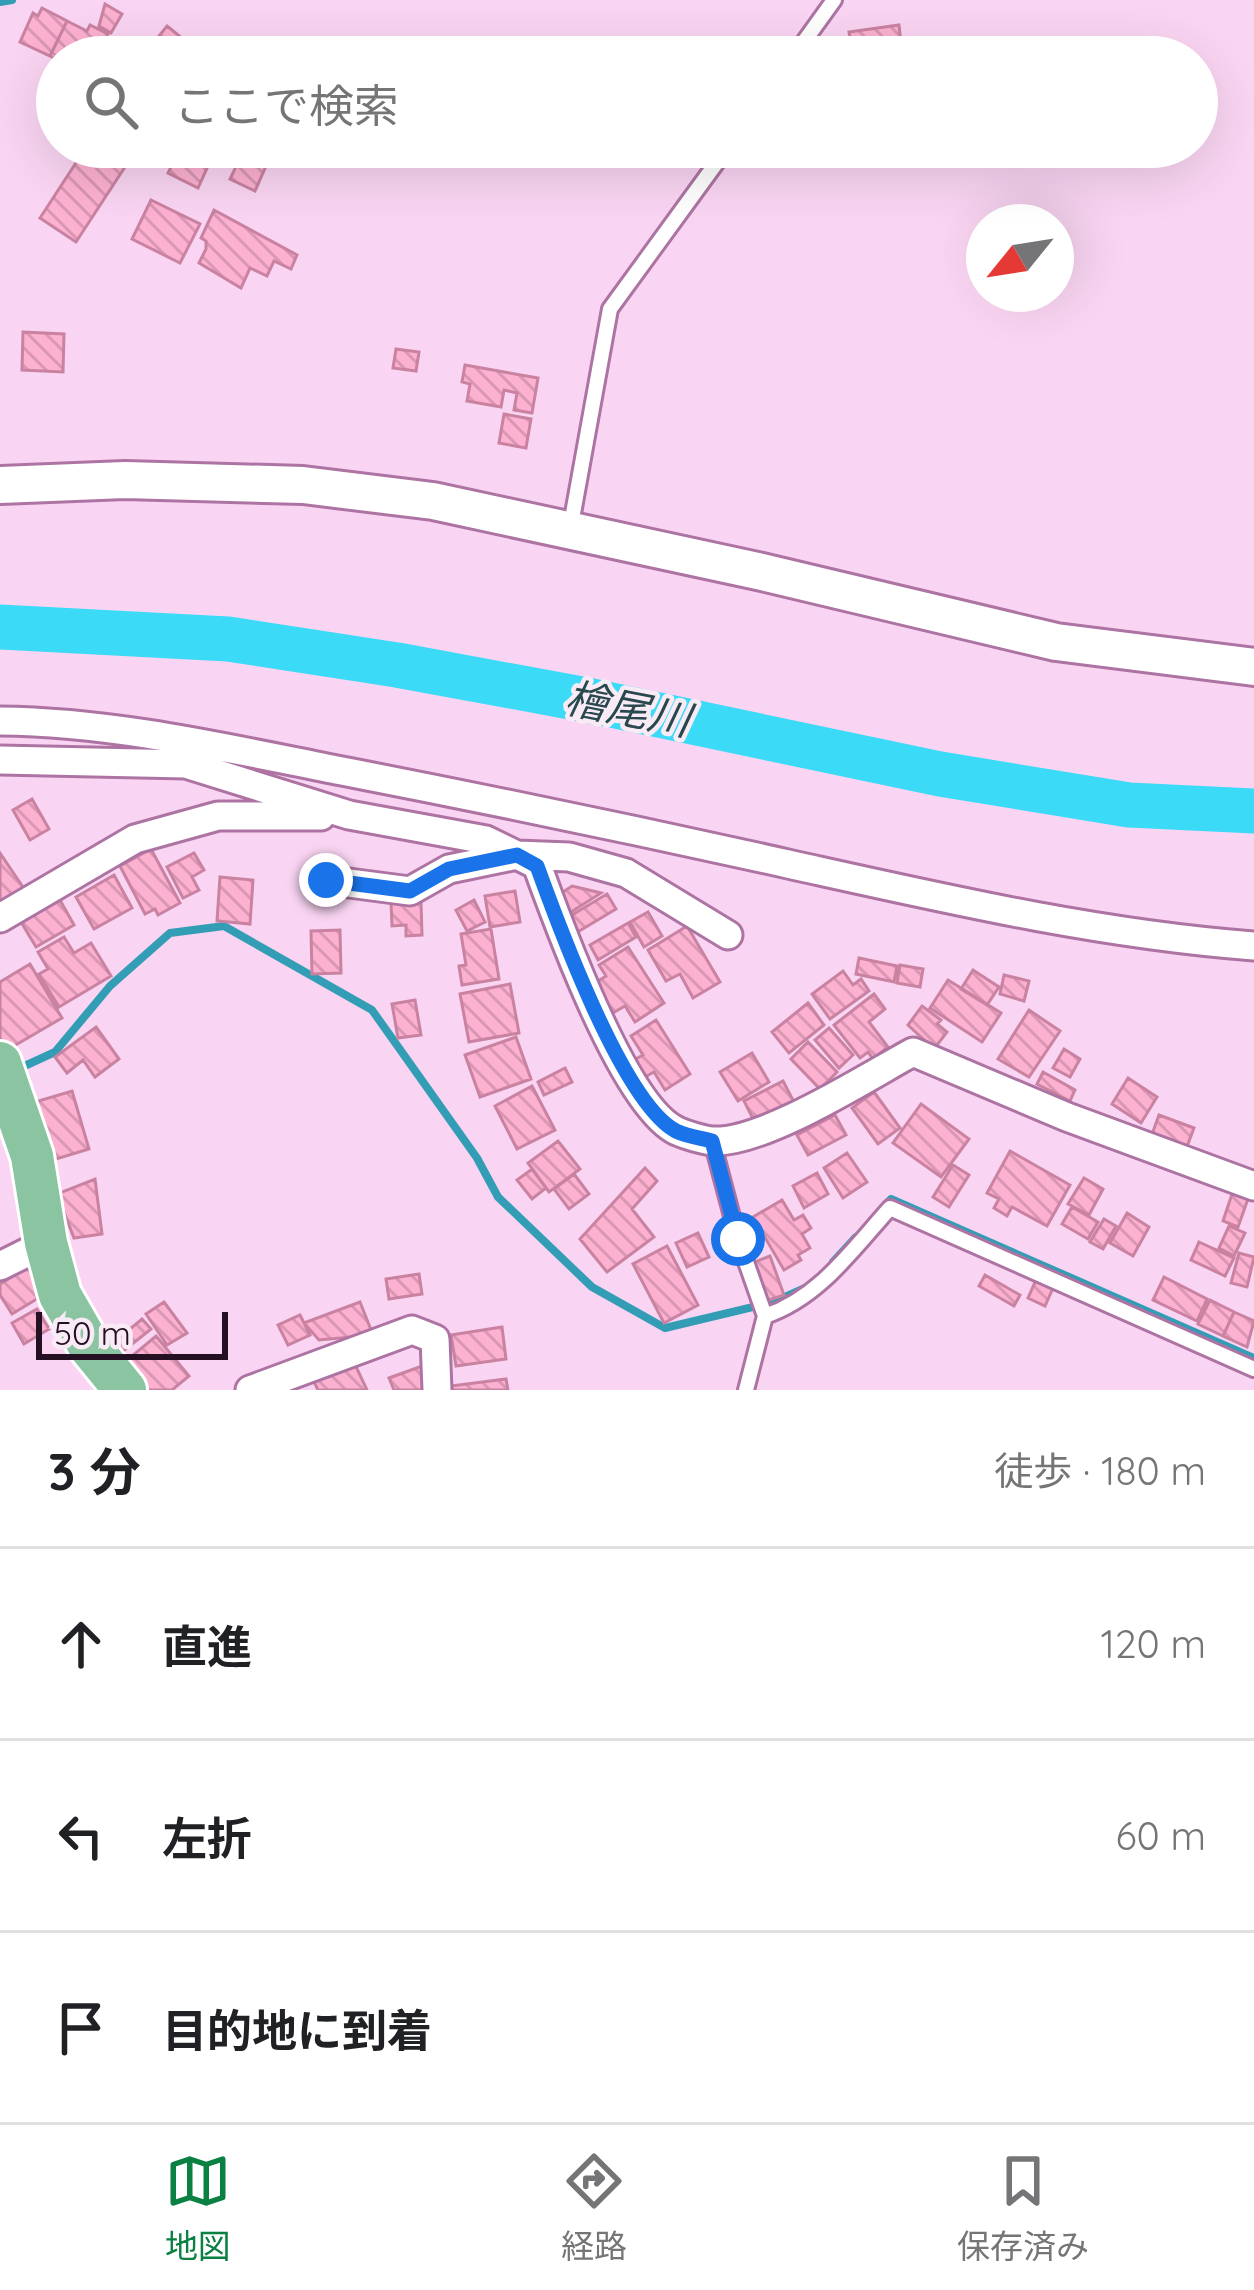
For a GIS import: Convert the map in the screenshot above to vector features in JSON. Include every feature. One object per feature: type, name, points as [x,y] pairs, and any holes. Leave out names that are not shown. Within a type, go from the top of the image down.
[{"type":"main road","points":[[4,1070],[32,1156],[60,1295],[90,1347],[125,1390]]},
{"type":"street","points":[[0,484],[125,480],[302,485],[433,501],[1056,642],[1254,667]]},
{"type":"street","points":[[0,721],[46,722],[205,745],[553,812],[1044,919],[1168,940],[1254,946]]},
{"type":"street","points":[[0,760],[186,764],[350,815],[486,840],[517,855],[537,866],[577,976],[643,1099],[674,1130],[712,1141],[742,1137],[810,1108],[913,1052],[1066,1117],[1254,1186]]},
{"type":"street","points":[[0,918],[135,838],[218,817],[350,815]]},
{"type":"street","points":[[326,880],[410,891],[449,869],[517,855],[569,857],[626,873],[728,935]]},
{"type":"street","points":[[0,1267],[46,1243]]},
{"type":"street","points":[[250,1390],[412,1330],[435,1339],[436,1390]]},
{"type":"lane","points":[[808,36],[834,0]]},
{"type":"lane","points":[[570,530],[610,309],[713,168]]},
{"type":"lane","points":[[712,1141],[765,1316],[746,1390]]},
{"type":"lane","points":[[765,1316],[788,1308],[816,1289],[890,1208],[1254,1369]]},
{"type":"building","points":[[105,4],[122,14],[111,33],[99,26]]},
{"type":"building","points":[[42,8],[67,21],[60,36],[36,36],[36,49],[20,42],[33,13],[38,16]]},
{"type":"building","points":[[67,21],[108,34],[107,36],[60,36]]},
{"type":"building","points":[[899,25],[900,36],[850,36],[849,32]]},
{"type":"building","points":[[167,26],[179,36],[159,36]]},
{"type":"building","points":[[73,168],[124,168],[76,242],[40,218]]},
{"type":"building","points":[[170,168],[207,168],[198,188],[168,173]]},
{"type":"building","points":[[235,168],[265,168],[255,191],[230,179]]},
{"type":"building","points":[[151,200],[200,224],[180,263],[132,239]]},
{"type":"building","points":[[214,210],[297,255],[291,269],[274,261],[267,276],[250,268],[241,288],[199,263],[206,249],[201,238]]},
{"type":"building","points":[[23,332],[64,334],[63,372],[22,370]]},
{"type":"building","points":[[396,349],[419,352],[416,371],[393,368]]},
{"type":"building","points":[[465,365],[538,378],[532,413],[514,410],[517,393],[504,390],[501,407],[467,401],[470,384],[462,382]]},
{"type":"building","points":[[504,414],[531,419],[526,448],[499,443]]},
{"type":"building","points":[[504,414],[531,419],[526,448],[499,443]]},
{"type":"building","points":[[32,799],[49,829],[30,840],[13,810]]},
{"type":"building","points":[[151,849],[180,903],[158,915],[155,909],[145,914],[120,866]]},
{"type":"building","points":[[0,853],[25,890],[0,907]]},
{"type":"building","points":[[194,853],[204,870],[192,877],[199,890],[183,898],[167,867]]},
{"type":"building","points":[[114,875],[132,908],[94,929],[76,897]]},
{"type":"building","points":[[220,877],[253,880],[250,924],[217,921]]},
{"type":"building","points":[[572,886],[601,893],[568,914],[557,896]]},
{"type":"building","points":[[515,891],[520,922],[490,927],[485,896]]},
{"type":"building","points":[[607,894],[616,909],[576,933],[567,918]]},
{"type":"building","points":[[60,900],[74,925],[36,947],[21,922]]},
{"type":"building","points":[[474,900],[485,922],[467,931],[456,910]]},
{"type":"building","points":[[421,901],[422,935],[406,936],[406,925],[392,926],[391,902]]},
{"type":"building","points":[[648,912],[662,936],[644,947],[630,922]]},
{"type":"building","points":[[628,923],[636,937],[598,960],[590,945]]},
{"type":"building","points":[[687,926],[720,982],[693,998],[680,974],[666,981],[648,950]]},
{"type":"building","points":[[491,929],[499,979],[462,985],[459,966],[466,965],[461,934]]},
{"type":"building","points":[[340,930],[341,973],[312,974],[311,931]]},
{"type":"building","points":[[64,937],[74,953],[91,943],[111,976],[59,1007],[39,974],[48,969],[38,952]]},
{"type":"building","points":[[628,947],[664,1003],[635,1022],[625,1006],[611,1014],[592,985],[606,976],[599,965]]},
{"type":"building","points":[[859,958],[897,966],[894,982],[856,974]]},
{"type":"building","points":[[30,964],[62,1018],[7,1050],[0,1038],[0,982]]},
{"type":"building","points":[[900,965],[923,969],[920,987],[897,983]]},
{"type":"building","points":[[973,970],[999,987],[987,1005],[961,989]]},
{"type":"building","points":[[843,971],[853,985],[861,979],[869,991],[830,1019],[812,994]]},
{"type":"building","points":[[1004,975],[1029,981],[1024,1001],[1000,994]]},
{"type":"building","points":[[948,980],[1001,1013],[982,1042],[930,1008]]},
{"type":"building","points":[[510,984],[519,1033],[469,1042],[460,994]]},
{"type":"building","points":[[874,994],[885,1009],[869,1022],[888,1047],[873,1059],[868,1052],[860,1058],[834,1025]]},
{"type":"building","points":[[415,1000],[421,1035],[398,1038],[392,1004]]},
{"type":"building","points":[[808,1003],[824,1025],[789,1053],[772,1032]]},
{"type":"building","points":[[922,1006],[941,1020],[937,1024],[947,1032],[934,1049],[908,1025]]},
{"type":"building","points":[[1029,1010],[1060,1031],[1029,1077],[998,1059]]},
{"type":"building","points":[[656,1020],[690,1074],[665,1090],[654,1072],[643,1078],[632,1061],[643,1055],[631,1036]]},
{"type":"building","points":[[96,1027],[119,1059],[95,1077],[83,1060],[67,1073],[55,1057]]},
{"type":"building","points":[[829,1028],[853,1055],[839,1068],[815,1040]]},
{"type":"building","points":[[516,1037],[531,1079],[480,1097],[465,1055]]},
{"type":"building","points":[[808,1042],[837,1072],[820,1089],[791,1059]]},
{"type":"building","points":[[1064,1049],[1080,1059],[1070,1077],[1053,1068]]},
{"type":"building","points":[[752,1053],[769,1082],[738,1101],[720,1072]]},
{"type":"building","points":[[565,1068],[572,1082],[544,1095],[538,1082]]},
{"type":"building","points":[[1043,1072],[1075,1090],[1070,1101],[1037,1084]]},
{"type":"building","points":[[1128,1078],[1157,1097],[1141,1123],[1112,1104]]},
{"type":"building","points":[[783,1081],[796,1106],[757,1127],[744,1101]]},
{"type":"building","points":[[532,1086],[555,1130],[517,1149],[495,1106]]},
{"type":"building","points":[[72,1091],[89,1149],[53,1160],[35,1102]]},
{"type":"building","points":[[874,1092],[900,1128],[878,1144],[852,1108]]},
{"type":"building","points":[[921,1104],[969,1139],[941,1177],[893,1143]]},
{"type":"building","points":[[835,1115],[846,1135],[808,1155],[797,1135]]},
{"type":"building","points":[[1159,1115],[1194,1128],[1186,1149],[1151,1137]]},
{"type":"building","points":[[558,1141],[580,1169],[549,1192],[528,1163]]},
{"type":"building","points":[[1010,1151],[1070,1185],[1047,1226],[1012,1207],[1007,1216],[994,1208],[999,1199],[987,1193]]},
{"type":"building","points":[[847,1153],[867,1182],[843,1198],[824,1168]]},
{"type":"building","points":[[953,1165],[969,1175],[949,1207],[933,1197]]},
{"type":"building","points":[[645,1168],[657,1181],[632,1209],[654,1237],[607,1272],[580,1239]]},
{"type":"building","points":[[532,1169],[546,1188],[532,1199],[517,1180]]},
{"type":"building","points":[[817,1173],[828,1194],[804,1208],[793,1186]]},
{"type":"building","points":[[574,1174],[589,1194],[569,1209],[554,1189]]},
{"type":"building","points":[[1084,1178],[1103,1189],[1089,1215],[1068,1204]]},
{"type":"building","points":[[95,1179],[102,1234],[74,1238],[57,1194]]},
{"type":"building","points":[[1233,1191],[1249,1196],[1238,1227],[1223,1221]]},
{"type":"building","points":[[782,1200],[794,1220],[803,1215],[811,1228],[802,1234],[810,1248],[784,1270],[753,1217]]},
{"type":"building","points":[[1072,1207],[1098,1222],[1088,1239],[1062,1224]]},
{"type":"building","points":[[1127,1213],[1149,1227],[1133,1256],[1110,1243]]},
{"type":"building","points":[[1104,1219],[1116,1226],[1103,1249],[1090,1242]]},
{"type":"building","points":[[1229,1226],[1245,1233],[1234,1256],[1219,1248]]},
{"type":"building","points":[[698,1233],[709,1257],[687,1267],[676,1243]]},
{"type":"building","points":[[1199,1242],[1234,1258],[1225,1276],[1191,1260]]},
{"type":"building","points":[[667,1246],[698,1305],[664,1323],[633,1264]]},
{"type":"building","points":[[1239,1253],[1254,1257],[1247,1287],[1231,1283]]},
{"type":"building","points":[[770,1256],[784,1295],[766,1301],[752,1263]]},
{"type":"building","points":[[28,1267],[45,1294],[12,1314],[0,1295],[0,1284]]},
{"type":"building","points":[[419,1274],[422,1294],[389,1299],[386,1279]]},
{"type":"building","points":[[985,1275],[1020,1295],[1014,1306],[979,1286]]},
{"type":"building","points":[[1164,1277],[1207,1299],[1197,1321],[1153,1300]]},
{"type":"building","points":[[1036,1280],[1053,1288],[1045,1306],[1028,1298]]},
{"type":"building","points":[[1210,1300],[1234,1312],[1223,1336],[1198,1324]]},
{"type":"building","points":[[164,1302],[187,1333],[167,1345],[146,1314]]},
{"type":"building","points":[[360,1302],[373,1335],[319,1340],[304,1323]]},
{"type":"building","points":[[37,1309],[49,1329],[24,1344],[12,1323]]},
{"type":"building","points":[[1234,1312],[1254,1321],[1247,1347],[1223,1336]]},
{"type":"building","points":[[300,1315],[310,1335],[288,1345],[278,1325]]},
{"type":"building","points":[[142,1319],[151,1329],[116,1357],[108,1347]]},
{"type":"building","points":[[502,1327],[506,1359],[456,1366],[451,1335]]},
{"type":"building","points":[[156,1336],[189,1376],[172,1390],[149,1390],[126,1361]]},
{"type":"building","points":[[351,1356],[367,1390],[318,1390],[311,1376]]},
{"type":"building","points":[[425,1365],[434,1390],[394,1390],[389,1378]]},
{"type":"building","points":[[506,1379],[508,1390],[452,1390],[451,1386]]},
{"type":"waterway","points":[[0,2],[12,0]]},
{"type":"waterway","name":"檜尾川","points":[[0,627],[228,639],[592,701],[940,774],[1129,805],[1254,811]]},
{"type":"waterway","points":[[18,1069],[55,1052],[110,986],[170,933],[224,926],[372,1010],[477,1158],[498,1197],[592,1287],[665,1328],[774,1302],[805,1288]]},
{"type":"waterway","points":[[882,1209],[891,1199],[1254,1358]]},
{"type":"waterway","points":[[833,1262],[856,1237]]},
{"type":"route","points":[[326,880],[410,891],[449,869],[517,855],[537,866],[577,976],[643,1099],[674,1130],[712,1141],[738,1239]]}]
